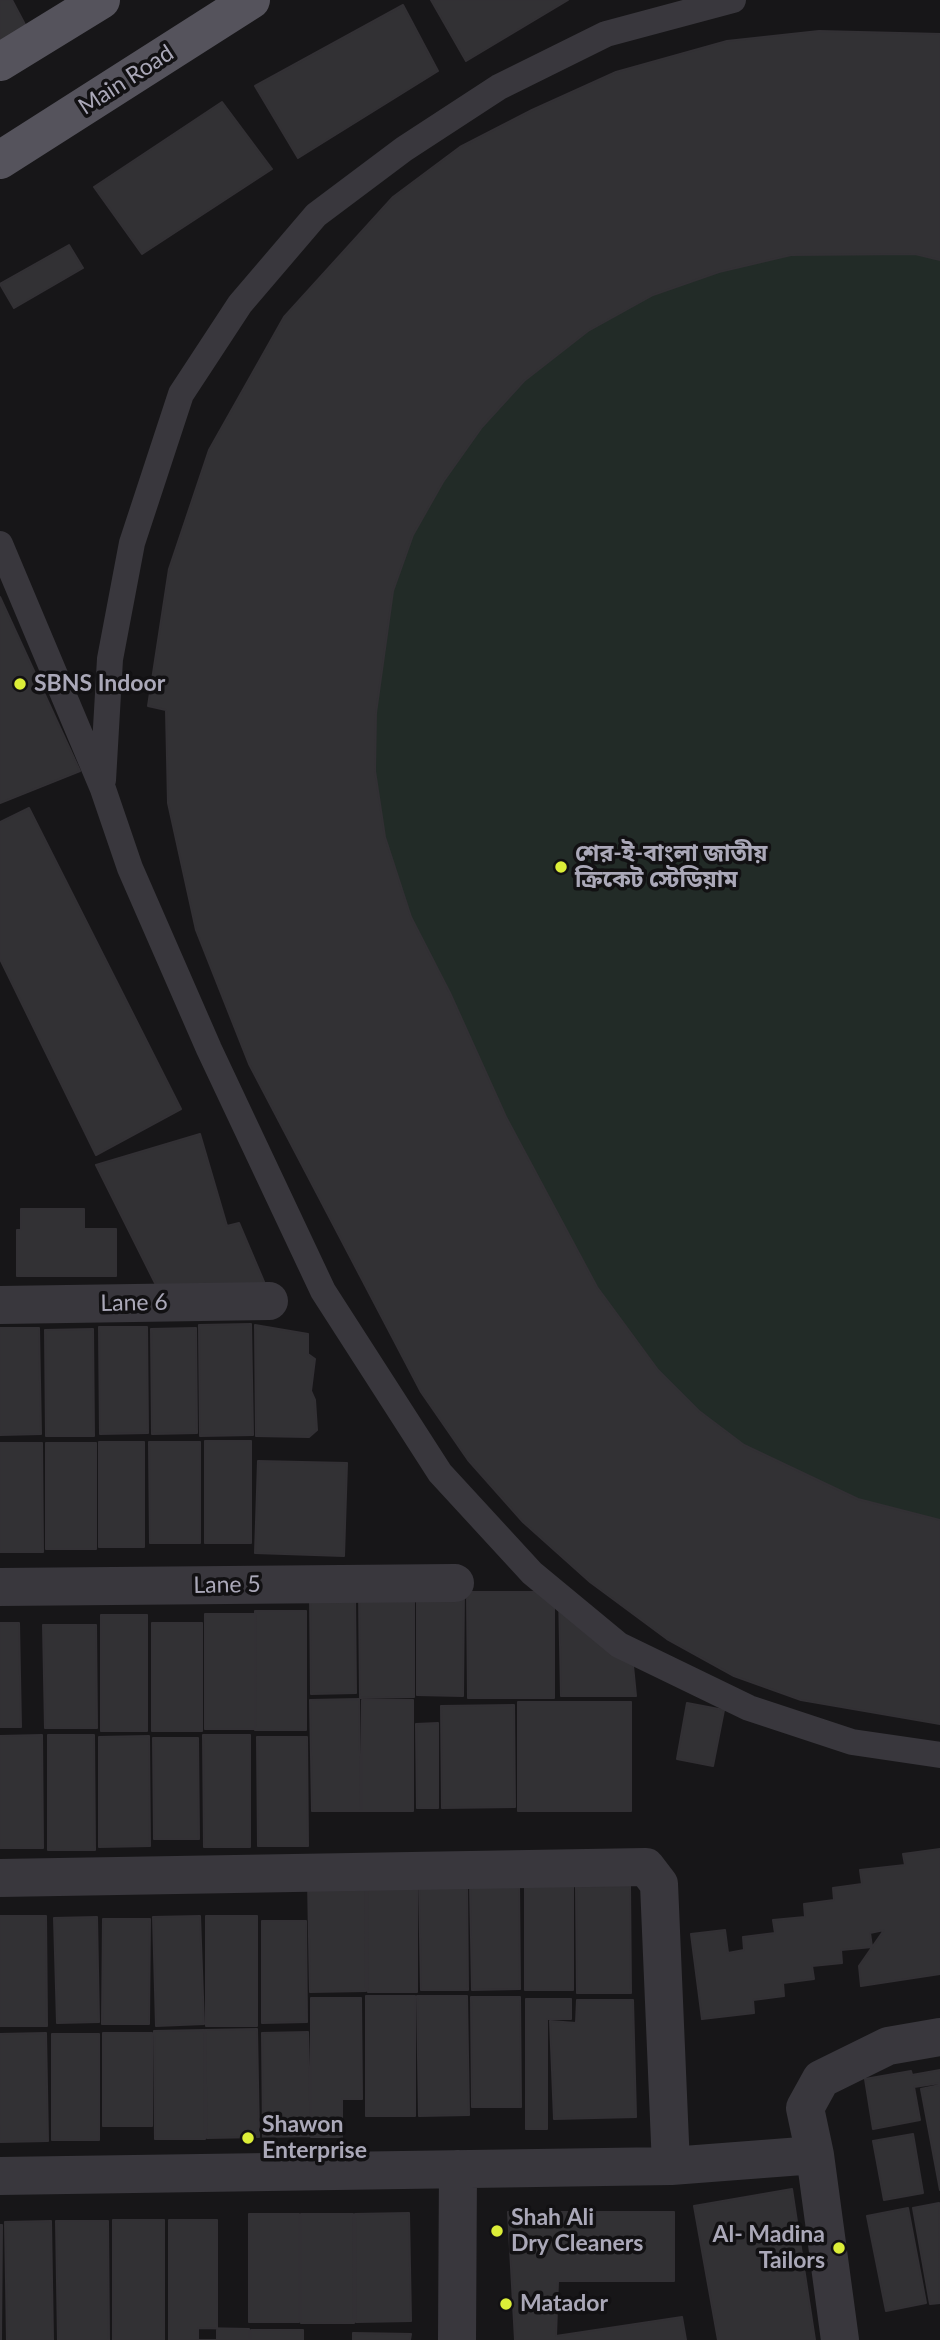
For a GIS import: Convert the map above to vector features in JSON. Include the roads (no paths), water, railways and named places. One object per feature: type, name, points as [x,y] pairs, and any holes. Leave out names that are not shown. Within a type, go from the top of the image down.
[{"type":"main road","points":[[0,62],[101,0]]},
{"type":"main road","name":"Main Road","points":[[0,160],[251,0]]},
{"type":"street","name":"Lane 6","points":[[0,1305],[269,1301]]},
{"type":"street","name":"Lane 5","points":[[0,1587],[455,1583]]},
{"type":"street","points":[[0,1878],[646,1867],[659,1884],[671,2166]]},
{"type":"street","points":[[839,2340],[815,2155],[805,2108],[821,2079],[888,2046],[940,2037]]},
{"type":"street","points":[[0,2176],[671,2166],[815,2155]]},
{"type":"street","points":[[457,2169],[457,2340]]},
{"type":"lane","points":[[103,789],[110,659],[132,542],[181,394],[240,304],[316,215],[404,149],[499,87],[606,34],[733,0]]},
{"type":"lane","points":[[0,544],[103,789],[130,868],[209,1049],[323,1291],[440,1473],[532,1573],[619,1645],[749,1708],[852,1742],[940,1755]]},
{"type":"place","name":"SBNS Indoor","points":[[20,684]]},
{"type":"place","name":"শের-ই-বাংলা জাতীয় ক্রিকেট স্টেডিয়াম","points":[[561,867]]},
{"type":"place","name":"Shawon Enterprise","points":[[248,2138]]},
{"type":"place","name":"Shah Ali Dry Cleaners","points":[[497,2231]]},
{"type":"place","name":"Al- Madina Tailors","points":[[839,2248]]},
{"type":"place","name":"Matador","points":[[506,2304]]}]
